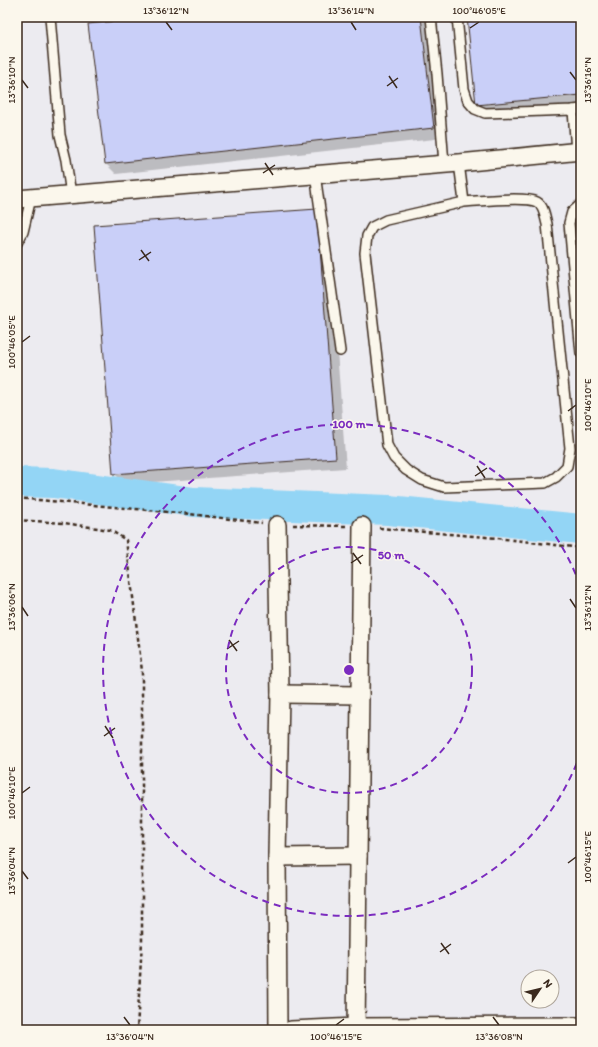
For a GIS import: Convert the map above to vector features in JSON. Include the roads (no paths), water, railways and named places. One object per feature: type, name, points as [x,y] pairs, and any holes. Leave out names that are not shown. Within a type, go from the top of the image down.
[{"type":"street","points":[[24,199],[578,151]]},
{"type":"street","points":[[277,525],[280,694],[277,857],[278,1030]]},
{"type":"street","points":[[356,1028],[362,526]]},
{"type":"street","points":[[280,694],[360,695]]},
{"type":"street","points":[[277,857],[358,856]]},
{"type":"street","points":[[291,1030],[581,1026]]},
{"type":"lane","points":[[50,17],[60,135],[66,160],[71,195]]},
{"type":"lane","points":[[431,17],[437,74],[451,163],[464,202]]},
{"type":"lane","points":[[457,17],[464,89],[468,101],[475,109],[485,113],[577,110],[578,151]]},
{"type":"lane","points":[[316,174],[340,351]]},
{"type":"lane","points":[[527,198],[538,202],[544,211],[547,224],[570,448],[567,466],[556,477],[545,483],[444,487],[422,480],[406,470],[394,458],[387,445],[364,252],[367,236],[372,227],[386,220],[464,202],[527,198]]},
{"type":"lane","points":[[17,243],[23,232],[24,199]]},
{"type":"lane","points":[[581,204],[572,212],[569,223],[581,353]]},
{"type":"waterway","points":[[17,482],[53,483],[194,502],[388,510],[581,529]]}]
